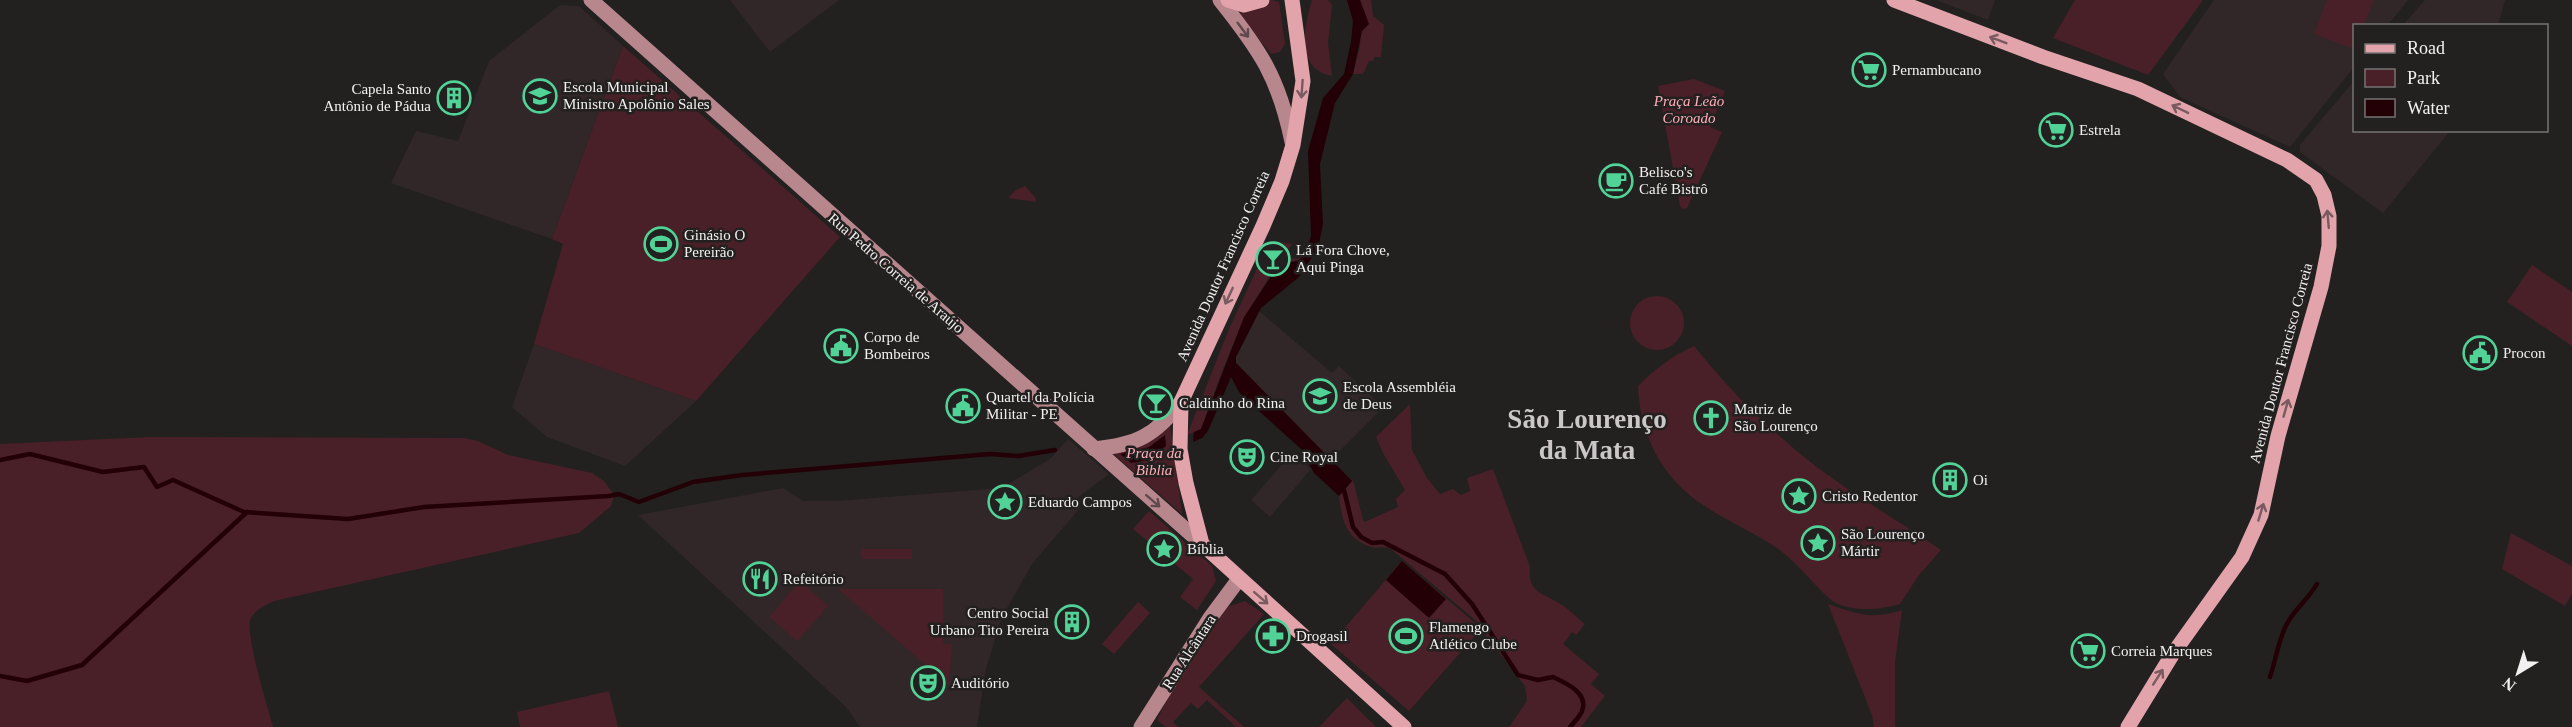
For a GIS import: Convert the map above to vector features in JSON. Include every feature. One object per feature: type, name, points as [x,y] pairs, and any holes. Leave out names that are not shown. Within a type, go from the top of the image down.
[{"type":"main road","points":[[1228,0],[1244,5],[1262,0]]},
{"type":"main road","name":"Avenida Doutor Francisco Correia","points":[[1202,544],[1186,483],[1180,443],[1181,402],[1267,217],[1282,181],[1293,144],[1303,81],[1292,0]]},
{"type":"main road","name":"Avenida Doutor Francisco Correia","points":[[1894,0],[2043,57],[2138,88],[2287,160],[2316,180],[2324,195],[2329,216],[2329,246],[2321,287],[2278,436],[2261,515],[2242,557],[2172,655],[2128,727]]},
{"type":"main road","points":[[1202,544],[1404,727]]},
{"type":"street","name":"Rua Pedro Correia de Araújo","points":[[591,0],[1202,544]]},
{"type":"street","points":[[1220,0],[1266,61],[1282,97],[1293,144]]},
{"type":"street","points":[[1094,448],[1117,447],[1151,435],[1166,423],[1181,402]]},
{"type":"street","name":"Rua Alcântara","points":[[1142,727],[1210,618],[1239,579]]},
{"type":"shaded area","points":[[730,0],[839,0],[770,52]]},
{"type":"shaded area","points":[[1936,0],[1995,0],[1988,20]]},
{"type":"shaded area","points":[[2214,0],[2408,0],[2389,24],[2353,24],[2353,68],[2290,147],[2180,97],[2163,74]]},
{"type":"shaded area","points":[[2425,0],[2505,0],[2498,24],[2404,24]]},
{"type":"shaded area","name":"Escola Municipal Ministro Apolônio Sales","points":[[560,5],[579,6],[623,46],[552,239],[391,183],[416,131],[458,141],[489,61]]},
{"type":"shaded area","points":[[2353,82],[2353,132],[2449,132],[2383,213],[2300,152],[2300,145]]},
{"type":"shaded area","name":"Escola Assembléia de Deus","points":[[1259,311],[1332,373],[1339,366],[1383,407],[1330,461],[1236,363],[1236,357]]},
{"type":"shaded area","points":[[534,344],[696,401],[625,466],[547,437],[512,407]]},
{"type":"shaded area","points":[[1068,439],[1109,474],[1073,501],[1080,508],[1032,564],[1002,617],[986,669],[977,727],[860,727],[846,707],[638,515],[783,488],[803,501],[836,501],[1002,488],[1050,459]]},
{"type":"shaded area","points":[[1292,453],[1311,469],[1270,517],[1251,500]]},
{"type":"green space","points":[[1272,0],[1279,2],[1285,44],[1280,52],[1271,54],[1240,16],[1241,12]]},
{"type":"green space","points":[[1312,0],[1328,0],[1332,5],[1328,43],[1332,76],[1320,72],[1307,56],[1305,34]]},
{"type":"green space","points":[[1360,0],[1371,0],[1373,16],[1384,25],[1381,57],[1375,57],[1373,61],[1369,61],[1363,74],[1353,74],[1360,46],[1362,6]]},
{"type":"green space","points":[[2075,0],[2203,0],[2148,75],[2053,38]]},
{"type":"green space","points":[[2327,0],[2374,0],[2364,24],[2353,24],[2353,49],[2314,34]]},
{"type":"green space","points":[[623,46],[840,237],[696,401],[534,344],[563,244],[552,239]]},
{"type":"green space","name":"Praça Leão Coroado","points":[[1694,79],[1725,91],[1710,127],[1722,132],[1687,208],[1683,209],[1680,206],[1658,86]]},
{"type":"green space","points":[[1025,186],[1035,197],[1036,202],[1008,198],[1016,190]]},
{"type":"green space","points":[[1279,242],[1292,244],[1284,256],[1297,259],[1304,255],[1298,260],[1280,266],[1269,277],[1234,341],[1201,429],[1187,435],[1229,329],[1267,247]]},
{"type":"green space","points":[[2532,265],[2572,292],[2572,346],[2507,302]]},
{"type":"green space","points":[[1652,296],[1662,296],[1672,300],[1680,308],[1684,323],[1680,338],[1672,346],[1662,350],[1652,350],[1642,346],[1634,338],[1630,328],[1630,318],[1634,308],[1642,300]]},
{"type":"green space","points":[[1694,346],[1747,406],[1801,455],[1840,484],[1941,550],[1919,575],[1900,604],[1864,609],[1846,607],[1830,599],[1785,554],[1706,507],[1678,484],[1666,470],[1649,439],[1643,422],[1638,386],[1664,363]]},
{"type":"green space","points":[[1410,404],[1412,450],[1427,478],[1440,494],[1453,489],[1461,495],[1470,491],[1467,478],[1493,469],[1530,567],[1531,583],[1538,592],[1565,607],[1585,624],[1576,635],[1572,632],[1563,644],[1599,674],[1591,684],[1605,696],[1581,727],[1509,727],[1527,701],[1525,686],[1481,629],[1409,711],[1331,644],[1402,561],[1481,628],[1481,625],[1391,549],[1371,547],[1362,543],[1355,539],[1346,527],[1339,496],[1353,480],[1365,522],[1398,507],[1396,499],[1405,490],[1376,437]]},
{"type":"green space","name":"Praça da Biblia","points":[[1170,425],[1182,514],[1111,452],[1143,443]]},
{"type":"green space","points":[[150,437],[464,438],[478,441],[508,455],[592,473],[604,481],[614,495],[611,506],[579,533],[274,601],[261,608],[251,618],[251,638],[273,727],[0,727],[0,444]]},
{"type":"green space","name":"Praça da Biblia","points":[[1149,511],[1212,566],[1216,581],[1197,610],[1180,597],[1193,579],[1133,529]]},
{"type":"green space","points":[[2511,533],[2572,566],[2572,594],[2565,606],[2502,569]]},
{"type":"green space","points":[[861,549],[912,549],[912,559],[861,559]]},
{"type":"green space","points":[[800,581],[828,606],[797,641],[769,617]]},
{"type":"green space","points":[[838,589],[943,589],[943,644],[952,644],[949,685]]},
{"type":"green space","points":[[1245,601],[1264,614],[1199,687],[1244,727],[1236,727],[1207,700],[1198,709],[1191,703],[1173,722],[1178,727],[1166,727],[1157,720],[1186,660],[1227,607]]},
{"type":"green space","points":[[1138,602],[1150,613],[1114,654],[1102,644]]},
{"type":"green space","points":[[1828,604],[1848,611],[1873,615],[1902,610],[1895,662],[1895,727],[1874,727],[1872,715]]},
{"type":"green space","points":[[609,691],[618,727],[520,727],[517,712]]},
{"type":"green space","points":[[1347,698],[1376,727],[1319,727]]},
{"type":"water","points":[[1347,0],[1360,0],[1369,24],[1362,31],[1353,74],[1335,103],[1320,164],[1323,224],[1318,248],[1299,277],[1261,308],[1236,357],[1236,363],[1352,481],[1339,496],[1314,473],[1301,449],[1239,392],[1231,377],[1208,431],[1202,438],[1193,442],[1194,432],[1201,429],[1244,317],[1276,269],[1282,263],[1298,261],[1306,253],[1311,236],[1308,151],[1323,98],[1344,74],[1353,21]]},
{"type":"water","points":[[1165,435],[1166,446],[1149,460],[1131,463],[1120,454],[1149,447]]},
{"type":"water","points":[[1402,561],[1446,599],[1429,618],[1386,580]]},
{"type":"waterway","points":[[0,460],[30,454],[103,472],[144,467],[157,487],[173,480],[244,512],[348,519],[424,507],[619,494],[639,502],[693,482],[742,475],[990,454],[1018,456],[1055,450]]},
{"type":"waterway","points":[[1343,486],[1353,527],[1361,537],[1372,543],[1383,542],[1445,574],[1472,604],[1518,675],[1538,680],[1553,677],[1579,694],[1582,699],[1582,711],[1570,727]]},
{"type":"waterway","points":[[0,676],[27,681],[82,665],[247,512]]},
{"type":"waterway","points":[[2270,677],[2285,628],[2317,584]]},
{"type":"place","name":"Pernambucano","points":[[1869,70]]},
{"type":"place","name":"Escola Municipal Ministro Apolônio Sales","points":[[540,96]]},
{"type":"place","name":"Capela Santo Antônio de Pádua","points":[[454,98]]},
{"type":"place","name":"Estrela","points":[[2056,130]]},
{"type":"place","name":"Belisco's Café Bistrô","points":[[1616,181]]},
{"type":"place","name":"Ginásio O Pereirão","points":[[661,244]]},
{"type":"place","name":"Lá Fora Chove, Aqui Pinga","points":[[1273,259]]},
{"type":"place","name":"Corpo de Bombeiros","points":[[841,346]]},
{"type":"place","name":"Procon","points":[[2480,353]]},
{"type":"place","name":"Escola Assembléia de Deus","points":[[1320,396]]},
{"type":"place","name":"Caldinho do Rina","points":[[1156,403]]},
{"type":"place","name":"Quartel da Polícia Militar - PE","points":[[963,406]]},
{"type":"place","name":"Matriz de São Lourenço","points":[[1711,418]]},
{"type":"place","name":"Cine Royal","points":[[1247,457]]},
{"type":"place","name":"Oi","points":[[1950,480]]},
{"type":"place","name":"Cristo Redentor","points":[[1799,496]]},
{"type":"place","name":"Eduardo Campos","points":[[1005,502]]},
{"type":"place","name":"São Lourenço Mártir","points":[[1818,543]]},
{"type":"place","name":"Bíblia","points":[[1164,549]]},
{"type":"place","name":"Refeitório","points":[[760,579]]},
{"type":"place","name":"Centro Social Urbano Tito Pereira","points":[[1072,622]]},
{"type":"place","name":"Drogasil","points":[[1273,636]]},
{"type":"place","name":"Flamengo Atlético Clube","points":[[1406,636]]},
{"type":"place","name":"Correia Marques","points":[[2088,651]]},
{"type":"place","name":"Auditório","points":[[928,683]]},
{"type":"district","name":"São Lourenço da Mata","points":[[1587,434]]}]
